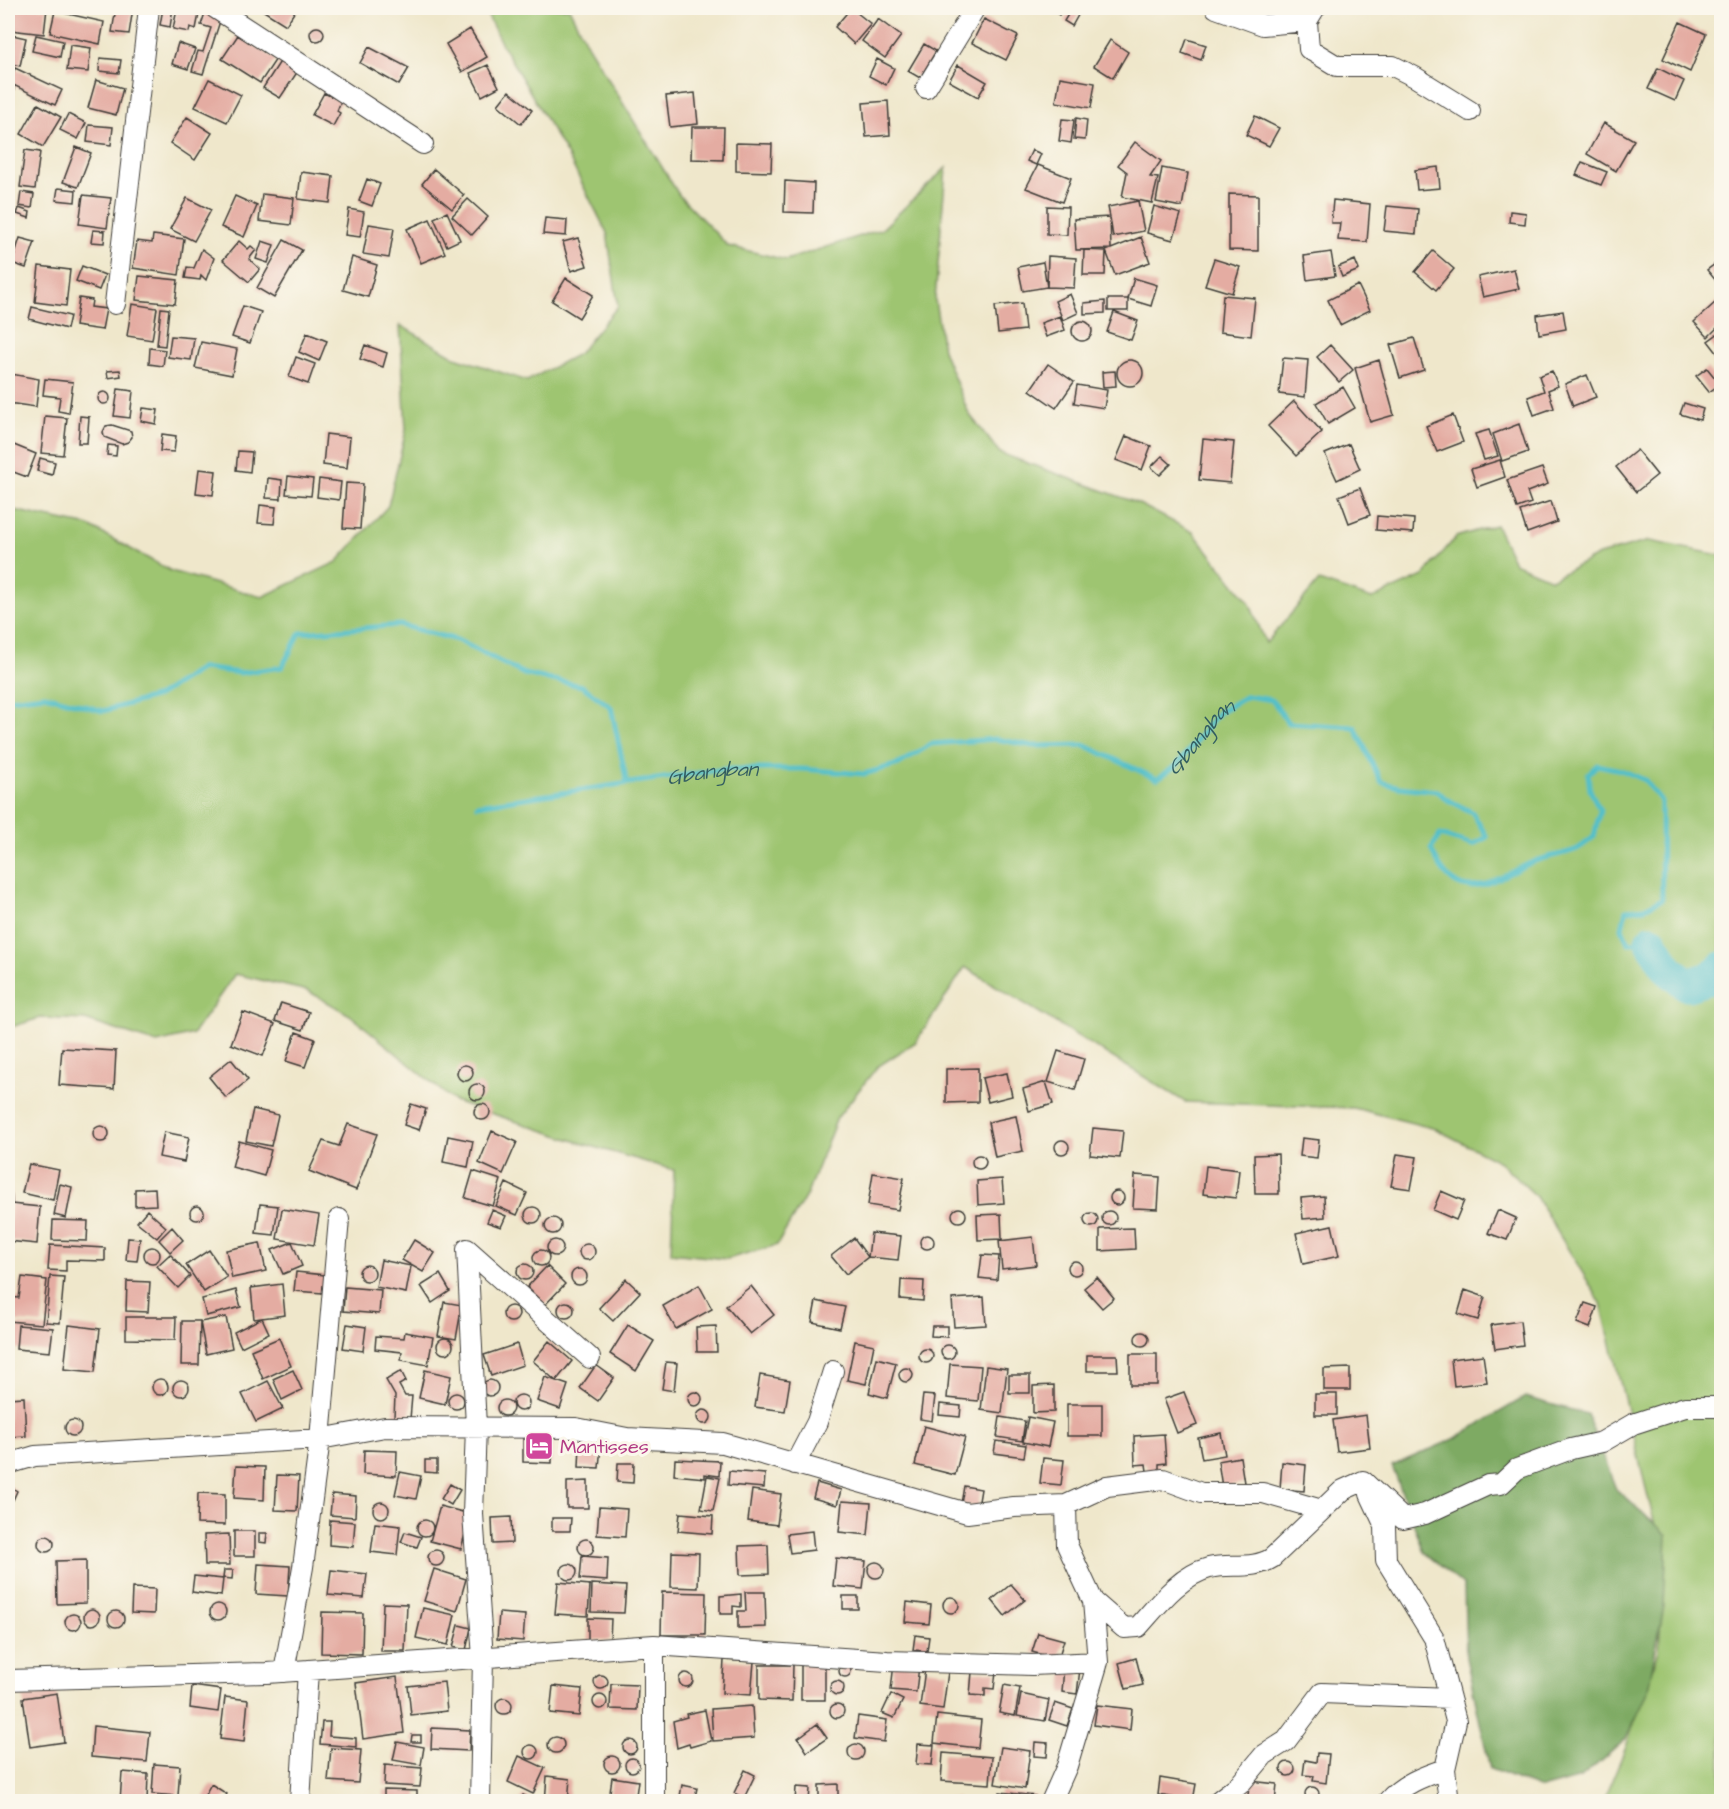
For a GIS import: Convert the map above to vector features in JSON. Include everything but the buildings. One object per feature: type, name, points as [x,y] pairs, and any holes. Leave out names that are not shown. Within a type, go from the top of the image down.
[{"type":"street","points":[[115,304],[149,8]]},
{"type":"street","points":[[215,8],[423,144]]},
{"type":"street","points":[[926,88],[975,8]]},
{"type":"street","points":[[1216,8],[1263,26],[1311,14],[1309,49],[1337,66],[1393,66],[1470,111]]},
{"type":"street","points":[[284,1672],[303,1567],[320,1439],[339,1219]]},
{"type":"street","points":[[480,1802],[483,1658],[473,1514],[476,1426],[467,1249],[590,1358]]},
{"type":"street","points":[[795,1464],[817,1422],[833,1371]]},
{"type":"street","points":[[1363,1481],[1403,1519],[1425,1514],[1488,1485],[1501,1484],[1517,1470],[1571,1449],[1602,1442],[1633,1424],[1685,1407],[1722,1407]]},
{"type":"street","points":[[8,1464],[35,1456],[320,1439],[386,1427],[576,1428],[627,1438],[723,1443],[967,1513],[1014,1507],[1066,1505],[1107,1486],[1162,1479],[1201,1493],[1263,1493],[1322,1510]]},
{"type":"street","points":[[1093,1600],[1124,1628],[1138,1627],[1173,1589],[1207,1568],[1264,1563],[1343,1490],[1363,1481]]},
{"type":"street","points":[[1363,1481],[1386,1526],[1386,1560],[1434,1638],[1456,1721],[1445,1769],[1449,1802]]},
{"type":"street","points":[[1051,1802],[1066,1766],[1098,1662],[1093,1600],[1067,1545],[1066,1505]]},
{"type":"street","points":[[654,1645],[654,1802]]},
{"type":"street","points":[[8,1680],[284,1672],[654,1645],[887,1661],[1032,1665],[1098,1662]]},
{"type":"street","points":[[300,1802],[308,1670]]},
{"type":"street","points":[[1217,1802],[1240,1784],[1264,1755],[1286,1741],[1322,1693],[1450,1698]]},
{"type":"street","points":[[1387,1802],[1395,1792],[1421,1777],[1445,1769]]},
{"type":"green space","points":[[484,8],[569,8],[588,46],[679,195],[728,246],[786,260],[882,229],[946,168],[935,300],[943,350],[969,414],[1000,453],[1137,503],[1193,532],[1249,602],[1266,643],[1319,581],[1372,599],[1423,576],[1456,537],[1496,525],[1514,563],[1551,579],[1599,555],[1649,541],[1719,555],[1721,553],[1721,1801],[1603,1801],[1626,1747],[1659,1650],[1664,1563],[1601,1303],[1535,1195],[1500,1162],[1436,1129],[1354,1108],[1185,1102],[965,967],[916,1042],[877,1067],[837,1118],[806,1196],[777,1245],[727,1259],[671,1253],[674,1170],[584,1144],[454,1101],[350,1015],[308,991],[235,974],[193,1034],[157,1043],[85,1020],[40,1018],[8,1028],[8,509],[89,526],[171,571],[262,597],[337,562],[388,506],[406,430],[400,325],[455,357],[527,381],[578,354],[618,306],[607,233],[569,158],[501,43]]},
{"type":"green space","points":[[1525,1397],[1587,1414],[1616,1489],[1667,1535],[1664,1606],[1647,1695],[1626,1739],[1581,1778],[1541,1789],[1490,1769],[1466,1658],[1464,1586],[1424,1552],[1392,1466],[1454,1439]]},
{"type":"waterway","points":[[8,699],[45,695],[103,711],[158,696],[202,668],[240,673],[282,667],[300,633],[400,625],[457,640],[524,674],[582,686],[611,707],[627,783]]},
{"type":"waterway","name":"Gbangban","points":[[477,805],[726,769],[802,769],[864,774],[899,764],[931,744],[996,739],[1033,746],[1084,745],[1157,779],[1177,765],[1219,712],[1247,696],[1272,700],[1288,723],[1355,727],[1381,782],[1399,787],[1438,791],[1446,799],[1472,812],[1487,837],[1473,845],[1440,835],[1431,849],[1442,869],[1453,881],[1464,886],[1490,883],[1535,861],[1577,849],[1594,837],[1600,810],[1590,790],[1588,774],[1597,765],[1621,770],[1645,780],[1661,801],[1662,899],[1645,908],[1626,910],[1622,928],[1628,943],[1639,943],[1647,939]]},
{"type":"waterway","name":"Gbangban","points":[[1651,941],[1668,969],[1688,985],[1710,978],[1722,968]]},
{"type":"place","name":"Mantisses","points":[[539,1446]]}]
